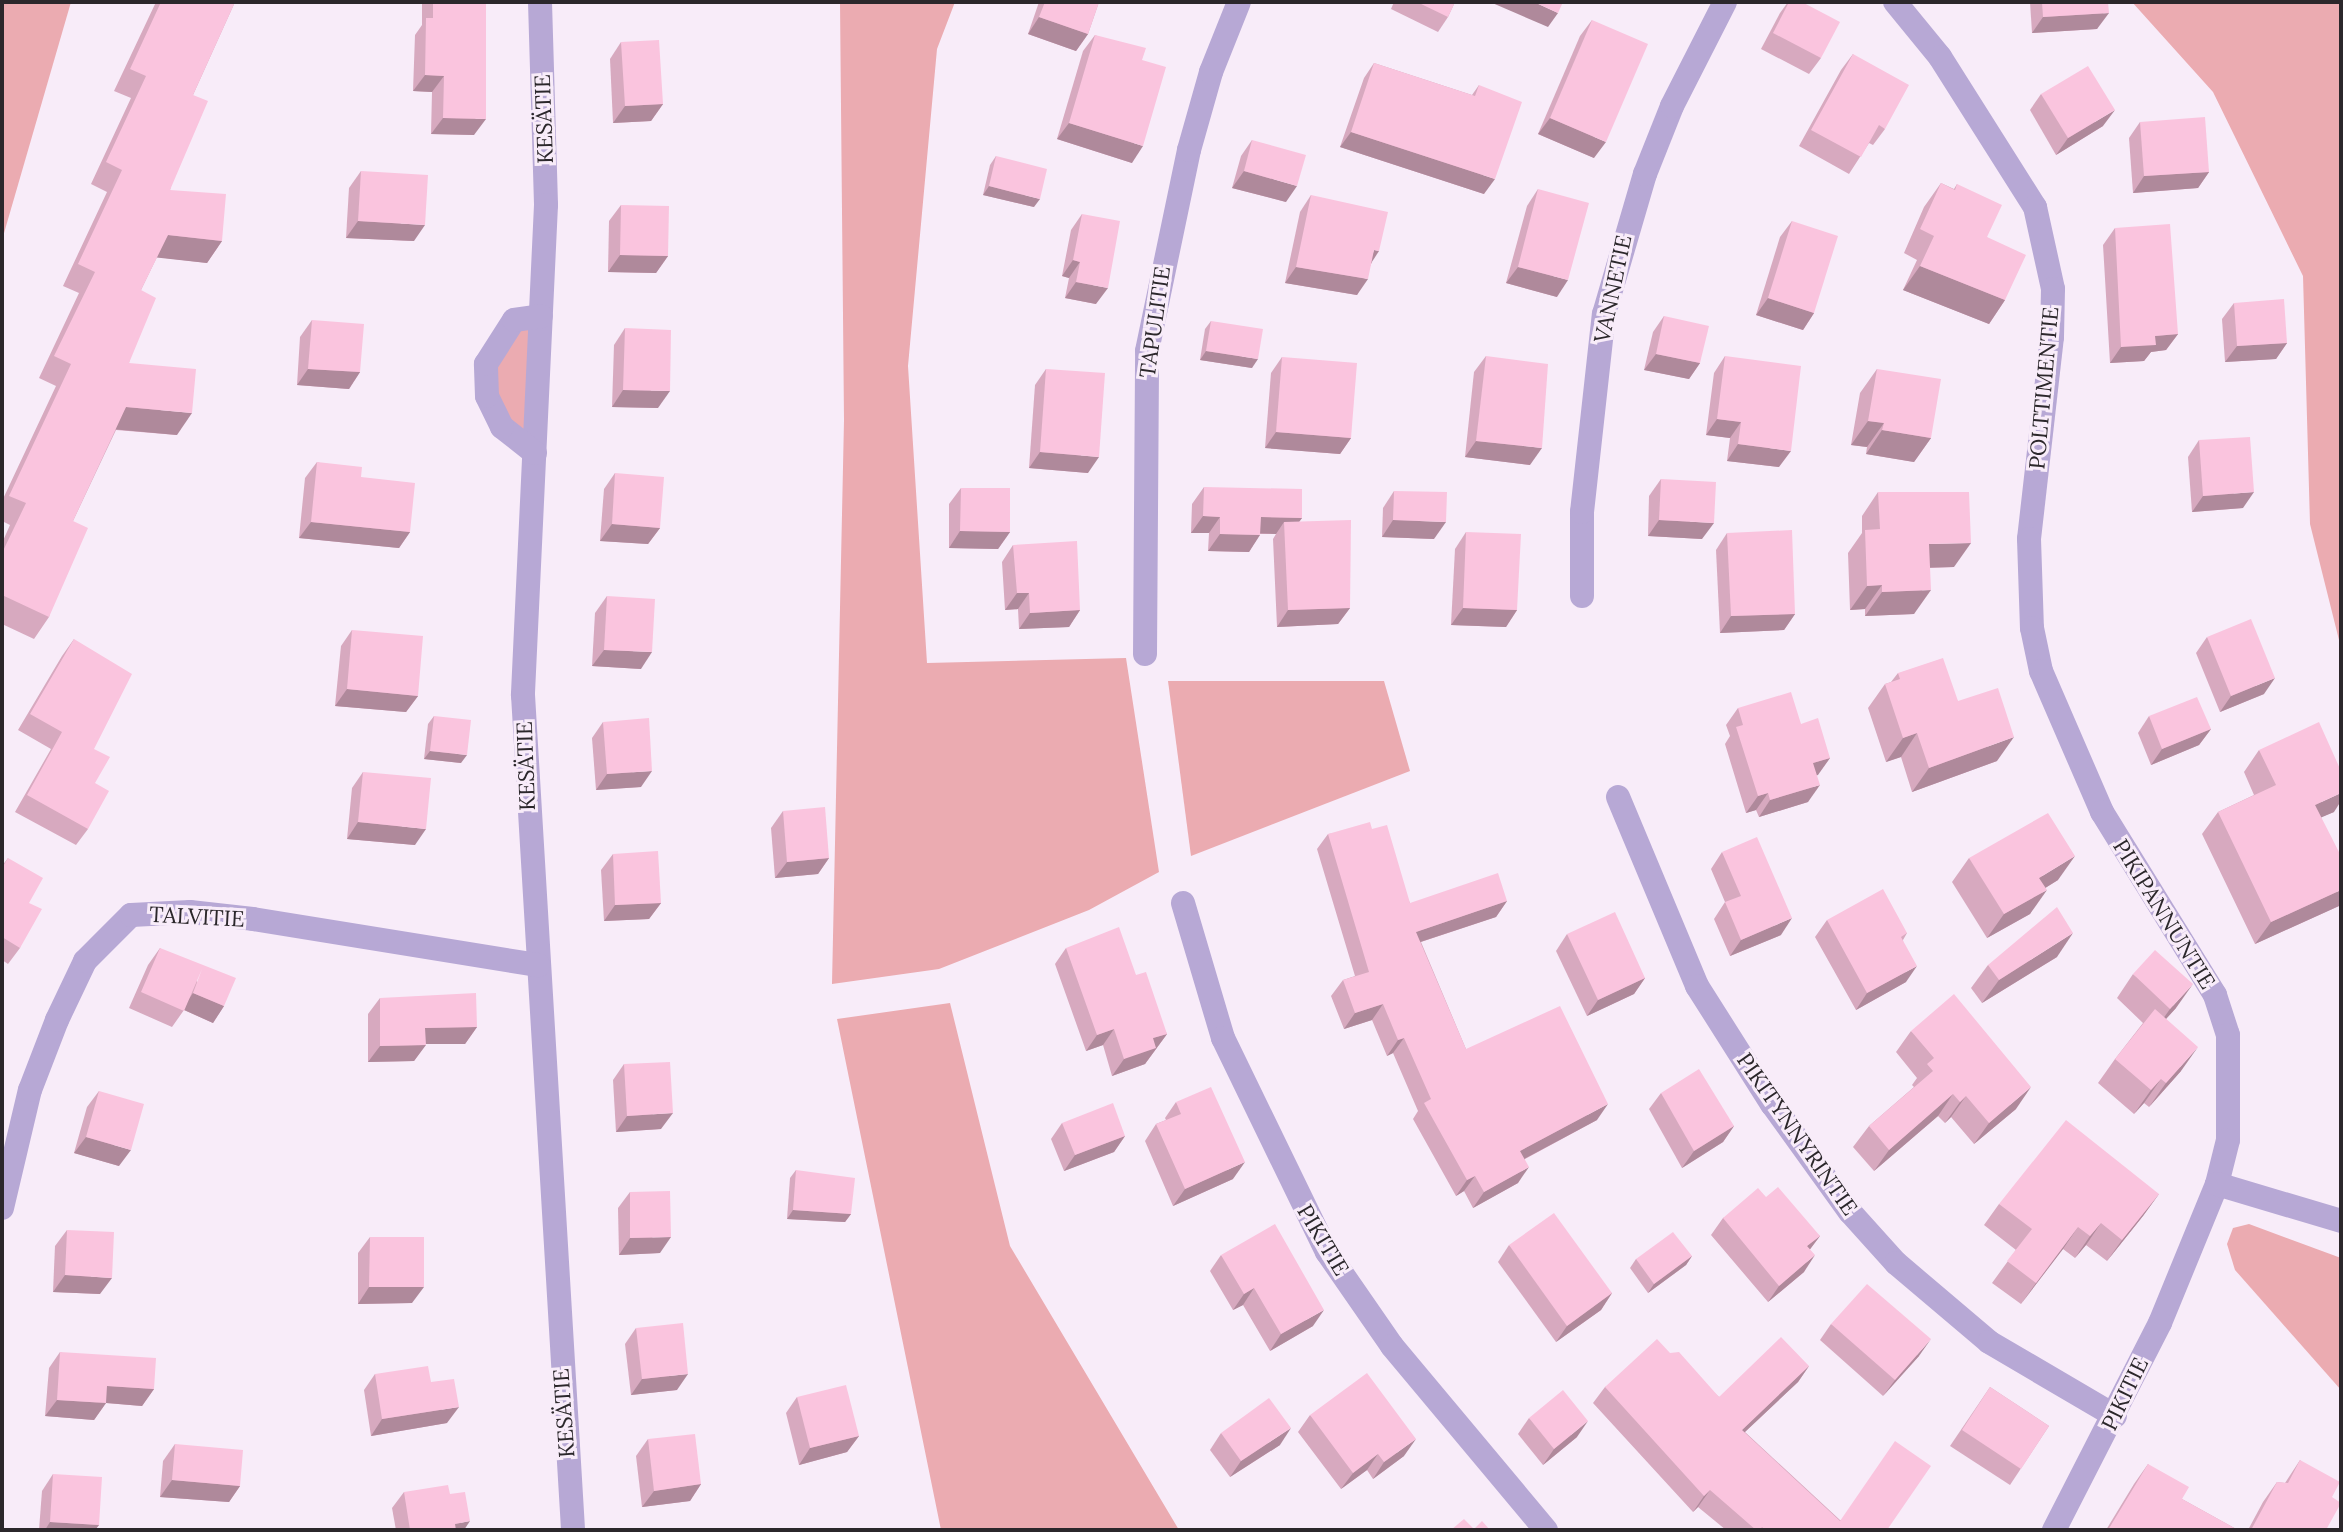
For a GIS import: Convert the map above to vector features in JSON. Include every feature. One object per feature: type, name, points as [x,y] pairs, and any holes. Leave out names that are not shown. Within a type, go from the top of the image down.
[{"type":"street","name":"KESÄTIE","points":[[540,2],[546,205],[523,695],[573,1530]]},
{"type":"street","name":"TAPULITIE","points":[[1145,654],[1147,351],[1189,150],[1211,72],[1239,2]]},
{"type":"street","name":"VANNETIE","points":[[1582,596],[1582,512],[1604,314],[1645,174],[1672,106],[1725,2]]},
{"type":"street","name":"POLTTIMENTIE","points":[[1895,2],[1940,57],[2004,155],[2035,207],[2046,246],[2053,289],[2052,337],[2029,539],[2032,628]]},
{"type":"street","points":[[535,453],[502,427],[487,396],[486,364],[514,320],[541,316]]},
{"type":"street","name":"PIKIPANNUNTIE","points":[[2032,628],[2041,671],[2102,812],[2215,995],[2228,1035],[2228,1140],[2217,1184],[2189,1255]]},
{"type":"street","name":"PIKITYNNYRINTIE","points":[[1618,797],[1697,986],[1780,1115],[1850,1212],[1896,1263],[1989,1342],[2115,1416]]},
{"type":"street","name":"PIKITIE","points":[[1183,903],[1223,1038],[1327,1252],[1392,1346],[1546,1530]]},
{"type":"street","name":"TALVITIE","points":[[2,1208],[30,1090],[57,1020],[85,961],[131,915],[190,912],[253,919],[538,965]]},
{"type":"street","points":[[2217,1184],[2341,1221]]},
{"type":"street","name":"PIKITIE","points":[[2054,1530],[2115,1416],[2189,1255]]},
{"type":"shaded area","points":[[2,2],[71,2],[2,240]]},
{"type":"shaded area","points":[[840,2],[955,2],[937,49],[908,366],[927,663],[1126,658],[1159,872],[1089,910],[939,969],[832,984],[844,420]]},
{"type":"shaded area","points":[[2132,2],[2341,2],[2341,648],[2310,524],[2303,276],[2213,92]]},
{"type":"shaded area","points":[[541,316],[535,453],[487,396],[499,337]]},
{"type":"shaded area","points":[[1168,681],[1384,681],[1410,771],[1191,856]]},
{"type":"shaded area","points":[[950,1003],[1010,1246],[1179,1530],[941,1530],[837,1019]]},
{"type":"shaded area","points":[[2249,1224],[2341,1258],[2341,1390],[2235,1270],[2227,1244],[2233,1228]]},
{"type":"building","points":[[161,2],[235,2],[193,95],[208,101],[170,190],[226,194],[222,241],[168,235],[141,290],[156,298],[129,363],[196,369],[192,413],[126,407],[73,521],[88,528],[49,617],[2,595],[2,553],[26,503],[9,496],[71,364],[54,356],[95,272],[78,264],[122,170],[106,162],[146,76],[130,69]]},
{"type":"building","points":[[433,2],[486,2],[486,119],[443,118],[444,76],[425,75],[426,18],[433,18]]},
{"type":"building","points":[[1045,2],[1099,2],[1088,34],[1039,17]]},
{"type":"building","points":[[1417,2],[1455,2],[1448,17]]},
{"type":"building","points":[[1534,2],[1563,2],[1558,13]]},
{"type":"building","points":[[1789,2],[1802,2],[1840,22],[1821,58],[1773,33]]},
{"type":"building","points":[[2042,2],[2108,2],[2109,13],[2043,17]]},
{"type":"building","points":[[1592,20],[1648,44],[1606,142],[1550,118]]},
{"type":"building","points":[[1095,35],[1146,48],[1142,60],[1166,67],[1143,146],[1069,123]]},
{"type":"building","points":[[659,40],[663,104],[625,106],[621,42]]},
{"type":"building","points":[[1853,54],[1909,85],[1885,129],[1879,125],[1861,157],[1811,130]]},
{"type":"building","points":[[1374,63],[1475,96],[1479,85],[1522,102],[1495,179],[1351,132]]},
{"type":"building","points":[[2088,66],[2115,110],[2068,138],[2041,94]]},
{"type":"building","points":[[2205,117],[2209,172],[2144,176],[2140,122]]},
{"type":"building","points":[[1252,140],[1306,155],[1297,186],[1244,171]]},
{"type":"building","points":[[996,156],[1047,169],[1040,199],[989,186]]},
{"type":"building","points":[[361,171],[428,175],[425,225],[358,221]]},
{"type":"building","points":[[1941,183],[1955,190],[1957,184],[2002,205],[1987,237],[2026,255],[2005,300],[1920,266],[1934,236],[1920,229]]},
{"type":"building","points":[[1538,189],[1589,203],[1568,280],[1518,267]]},
{"type":"building","points":[[1311,195],[1388,212],[1379,251],[1374,250],[1368,279],[1296,267]]},
{"type":"building","points":[[621,205],[669,206],[668,256],[620,255]]},
{"type":"building","points":[[1082,214],[1120,221],[1108,288],[1076,282],[1080,262],[1073,260]]},
{"type":"building","points":[[1792,221],[1838,236],[1814,313],[1768,298]]},
{"type":"building","points":[[2170,224],[2178,334],[2155,336],[2156,345],[2121,347],[2115,228]]},
{"type":"building","points":[[2284,299],[2287,343],[2237,346],[2234,303]]},
{"type":"building","points":[[1664,316],[1709,326],[1700,363],[1656,354]]},
{"type":"building","points":[[312,320],[364,324],[360,372],[308,369]]},
{"type":"building","points":[[1211,321],[1263,329],[1258,359],[1206,351]]},
{"type":"building","points":[[625,328],[671,330],[670,391],[623,390]]},
{"type":"building","points":[[1486,356],[1548,364],[1542,448],[1476,441]]},
{"type":"building","points":[[1725,356],[1801,366],[1791,451],[1738,444],[1741,422],[1717,419]]},
{"type":"building","points":[[1282,357],[1357,363],[1351,438],[1276,432]]},
{"type":"building","points":[[1046,369],[1105,373],[1099,457],[1040,452]]},
{"type":"building","points":[[1877,369],[1941,379],[1931,438],[1882,430],[1884,423],[1868,421]]},
{"type":"building","points":[[2250,437],[2254,492],[2203,496],[2199,440]]},
{"type":"building","points":[[317,462],[362,467],[361,477],[415,483],[410,532],[311,522]]},
{"type":"building","points":[[615,473],[664,477],[660,528],[612,524]]},
{"type":"building","points":[[1661,479],[1716,482],[1714,523],[1659,520]]},
{"type":"building","points":[[1204,487],[1302,489],[1302,518],[1261,517],[1260,535],[1220,534],[1220,517],[1203,516]]},
{"type":"building","points":[[961,488],[1010,488],[1010,532],[960,531]]},
{"type":"building","points":[[1394,491],[1447,492],[1446,522],[1393,520]]},
{"type":"building","points":[[1878,492],[1969,492],[1971,543],[1929,544],[1931,590],[1882,592],[1882,585],[1867,586],[1865,530],[1880,529]]},
{"type":"building","points":[[1351,520],[1350,608],[1288,610],[1284,522]]},
{"type":"building","points":[[1792,530],[1795,614],[1731,616],[1727,533]]},
{"type":"building","points":[[1466,532],[1521,534],[1517,610],[1463,608]]},
{"type":"building","points":[[1077,541],[1080,610],[1030,613],[1029,593],[1017,593],[1013,545]]},
{"type":"building","points":[[607,596],[655,599],[652,652],[604,650]]},
{"type":"building","points":[[2251,619],[2275,678],[2231,696],[2207,637]]},
{"type":"building","points":[[352,630],[423,636],[418,696],[347,689]]},
{"type":"building","points":[[74,639],[132,674],[94,749],[110,757],[95,783],[109,791],[88,829],[27,795],[62,732],[30,714]]},
{"type":"building","points":[[1943,658],[1958,701],[1998,688],[2014,737],[1929,768],[1917,733],[1903,738],[1885,684],[1900,679],[1898,673]]},
{"type":"building","points":[[1791,692],[1801,724],[1818,718],[1830,758],[1813,763],[1820,785],[1770,800],[1768,793],[1758,796],[1736,727],[1743,725],[1738,708]]},
{"type":"building","points":[[2197,697],[2211,729],[2162,749],[2149,716]]},
{"type":"building","points":[[434,716],[471,720],[467,755],[430,751]]},
{"type":"building","points":[[649,718],[652,771],[607,774],[603,722]]},
{"type":"building","points":[[2319,722],[2341,771],[2341,793],[2315,805],[2341,856],[2341,890],[2271,922],[2218,812],[2276,785],[2259,750]]},
{"type":"building","points":[[363,772],[431,778],[426,829],[358,822]]},
{"type":"building","points":[[825,807],[829,858],[787,862],[783,811]]},
{"type":"building","points":[[2048,813],[2075,856],[2039,878],[2047,890],[2004,914],[1969,858]]},
{"type":"building","points":[[1370,822],[1372,829],[1387,825],[1410,903],[1498,873],[1507,901],[1416,932],[1466,1049],[1560,1006],[1608,1104],[1520,1151],[1529,1167],[1484,1192],[1475,1176],[1467,1180],[1424,1103],[1431,1099],[1404,1038],[1398,1040],[1383,1004],[1355,1013],[1343,980],[1369,972],[1328,834]]},
{"type":"building","points":[[1757,837],[1792,918],[1741,940],[1725,902],[1741,896],[1722,852]]},
{"type":"building","points":[[658,851],[661,903],[615,905],[613,854]]},
{"type":"building","points":[[8,858],[43,878],[29,903],[42,909],[20,948],[2,937],[2,868]]},
{"type":"building","points":[[1883,889],[1907,933],[1901,937],[1917,966],[1867,993],[1827,920]]},
{"type":"building","points":[[2057,907],[2073,933],[1999,980],[1988,965]]},
{"type":"building","points":[[1615,912],[1645,978],[1598,1000],[1567,934]]},
{"type":"building","points":[[1119,927],[1136,975],[1146,972],[1167,1034],[1153,1038],[1156,1048],[1124,1059],[1114,1029],[1097,1035],[1066,948]]},
{"type":"building","points":[[160,948],[236,978],[224,1006],[193,993],[202,969],[184,1011],[141,992]]},
{"type":"building","points":[[2155,950],[2193,984],[2170,1009],[2133,974]]},
{"type":"building","points":[[476,993],[477,1027],[425,1028],[426,1045],[380,1046],[380,998]]},
{"type":"building","points":[[1954,994],[2031,1087],[1989,1123],[1966,1096],[1960,1102],[1953,1094],[1889,1150],[1869,1126],[1933,1071],[1927,1064],[1934,1058],[1911,1031]]},
{"type":"building","points":[[2155,1009],[2198,1047],[2166,1083],[2161,1079],[2151,1090],[2115,1059]]},
{"type":"building","points":[[670,1062],[673,1113],[627,1116],[624,1064]]},
{"type":"building","points":[[1699,1069],[1734,1126],[1694,1151],[1661,1093]]},
{"type":"building","points":[[1211,1087],[1245,1162],[1185,1189],[1156,1124],[1181,1114],[1176,1102]]},
{"type":"building","points":[[99,1091],[144,1104],[131,1150],[86,1137]]},
{"type":"building","points":[[1113,1103],[1125,1136],[1075,1155],[1062,1123]]},
{"type":"building","points":[[2066,1120],[2159,1194],[2122,1240],[2101,1223],[2090,1236],[2078,1227],[2036,1283],[2007,1261],[2032,1229],[1999,1204]]},
{"type":"building","points":[[796,1170],[855,1178],[851,1214],[793,1210]]},
{"type":"building","points":[[1778,1187],[1820,1236],[1807,1246],[1815,1255],[1779,1286],[1723,1218],[1758,1188],[1766,1197]]},
{"type":"building","points":[[670,1191],[671,1237],[630,1238],[630,1192]]},
{"type":"building","points":[[1554,1213],[1612,1293],[1567,1326],[1509,1245]]},
{"type":"building","points":[[1275,1224],[1324,1310],[1281,1334],[1254,1288],[1244,1294],[1221,1255]]},
{"type":"building","points":[[67,1230],[114,1232],[112,1278],[65,1275]]},
{"type":"building","points":[[1673,1232],[1692,1256],[1654,1284],[1636,1259]]},
{"type":"building","points":[[370,1237],[424,1237],[424,1287],[369,1287]]},
{"type":"building","points":[[1867,1284],[1931,1339],[1895,1380],[1831,1324]]},
{"type":"building","points":[[683,1323],[688,1374],[642,1379],[636,1328]]},
{"type":"building","points":[[1781,1337],[1809,1366],[1742,1430],[1840,1521],[1895,1441],[1931,1466],[1887,1530],[1765,1530],[1762,1527],[1756,1530],[1710,1490],[1704,1496],[1605,1387],[1657,1339],[1670,1353],[1679,1352],[1719,1397]]},
{"type":"building","points":[[60,1352],[156,1358],[154,1389],[107,1386],[106,1403],[57,1400]]},
{"type":"building","points":[[428,1366],[431,1382],[454,1379],[459,1407],[382,1419],[375,1374]]},
{"type":"building","points":[[1367,1373],[1416,1439],[1384,1462],[1378,1454],[1353,1473],[1310,1415]]},
{"type":"building","points":[[846,1385],[859,1436],[810,1448],[797,1397]]},
{"type":"building","points":[[1990,1387],[2049,1426],[2021,1469],[1962,1430]]},
{"type":"building","points":[[1563,1390],[1588,1421],[1554,1449],[1529,1418]]},
{"type":"building","points":[[1269,1398],[1291,1428],[1241,1461],[1221,1433]]},
{"type":"building","points":[[695,1434],[701,1484],[654,1491],[648,1439]]},
{"type":"building","points":[[175,1444],[243,1450],[240,1486],[172,1480]]},
{"type":"building","points":[[2300,1460],[2340,1482],[2332,1497],[2341,1503],[2326,1530],[2251,1530],[2277,1482],[2288,1483]]},
{"type":"building","points":[[2148,1464],[2189,1487],[2182,1499],[2238,1530],[2108,1530]]},
{"type":"building","points":[[53,1474],[102,1477],[99,1525],[50,1522]]},
{"type":"building","points":[[448,1485],[450,1494],[465,1492],[470,1521],[455,1524],[456,1530],[410,1530],[404,1492]]},
{"type":"building","points":[[1464,1519],[1474,1529],[1482,1521],[1490,1530],[1451,1530]]}]
